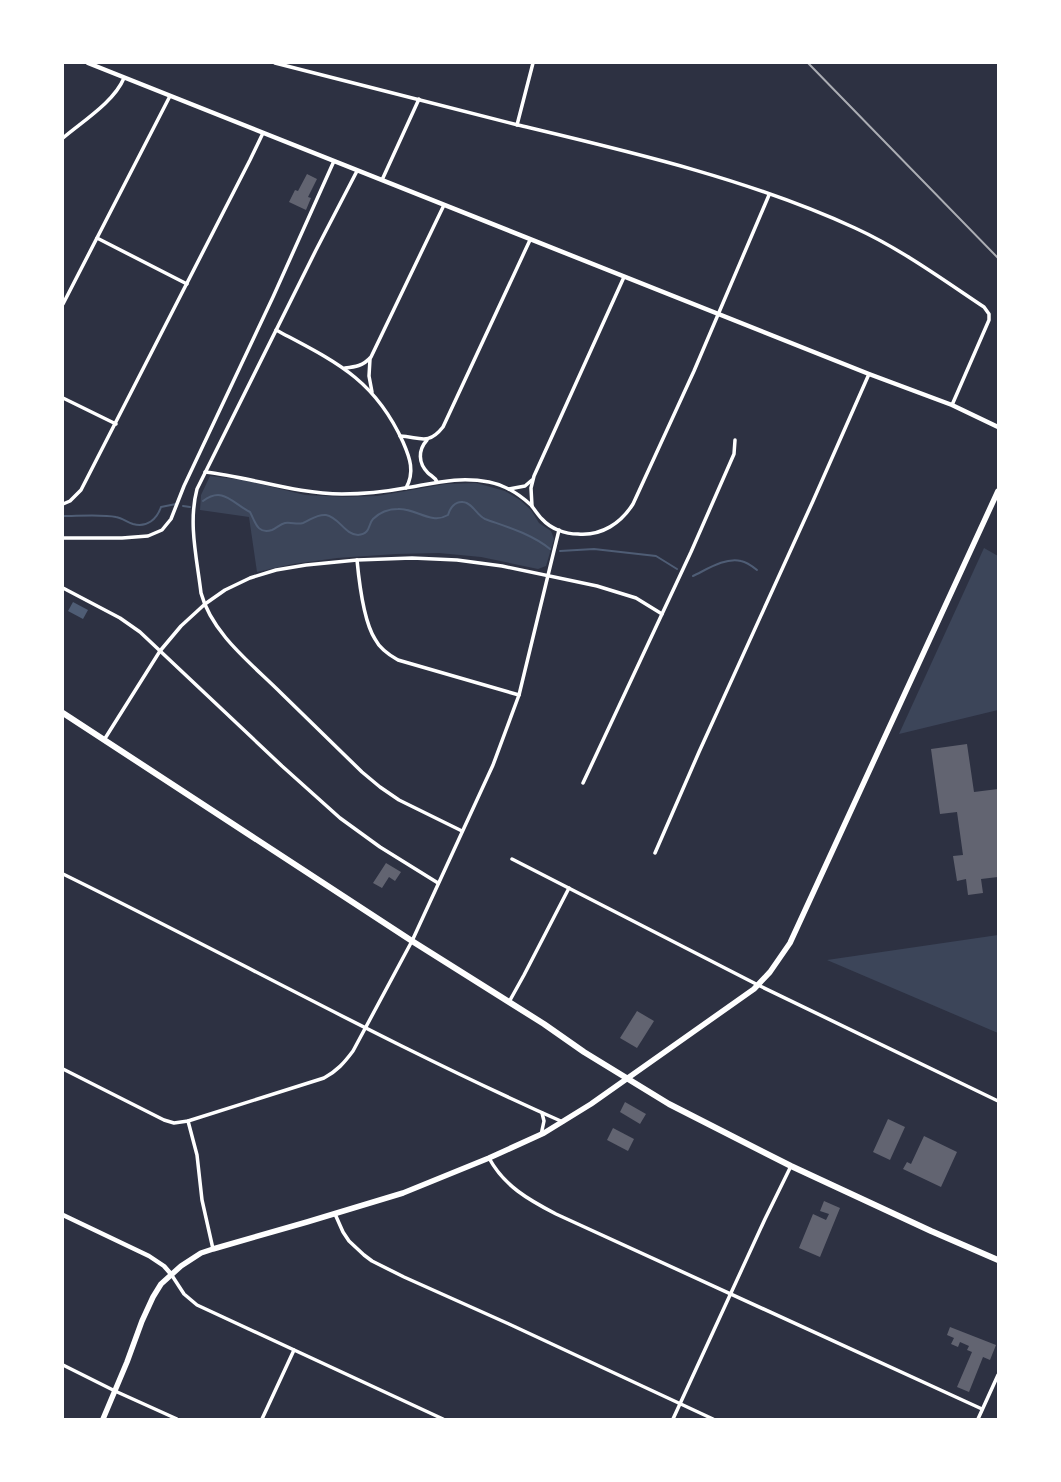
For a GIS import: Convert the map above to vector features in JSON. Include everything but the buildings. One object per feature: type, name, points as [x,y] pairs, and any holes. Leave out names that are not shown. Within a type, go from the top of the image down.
[{"type":"main road","points":[[103,1419],[153,1297],[161,1284],[171,1274],[192,1259],[213,1249],[403,1193],[541,1135],[564,1122],[732,1006],[758,985],[778,963],[790,943],[998,492]]},
{"type":"main road","points":[[63,713],[412,941],[669,1104],[791,1166],[931,1231],[998,1260]]},
{"type":"street","points":[[88,63],[530,240],[869,374],[952,405],[998,427]]},
{"type":"street","points":[[276,63],[291,65],[693,170],[769,195],[854,227],[877,238],[923,265],[986,309],[989,314],[989,320],[952,405]]},
{"type":"street","points":[[517,125],[533,63]]},
{"type":"street","points":[[63,138],[113,97],[122,85],[124,78]]},
{"type":"street","points":[[63,304],[170,96]]},
{"type":"street","points":[[382,180],[419,99]]},
{"type":"street","points":[[63,504],[70,501],[81,490],[116,424],[263,133]]},
{"type":"street","points":[[63,538],[103,539],[148,536],[162,530],[171,520],[184,486],[273,297],[334,161]]},
{"type":"street","points":[[357,171],[197,489],[192,512],[202,593],[205,604],[213,620],[235,648],[362,772],[399,800],[462,831]]},
{"type":"street","points":[[205,472],[234,475],[288,488],[321,493],[363,493],[406,488],[456,479],[477,480],[495,483],[510,489],[523,498],[546,523],[559,530],[578,534],[597,532],[614,524],[628,512],[634,504],[719,314],[769,195]]},
{"type":"street","points":[[373,394],[369,376],[371,358],[444,205]]},
{"type":"street","points":[[97,238],[187,284]]},
{"type":"street","points":[[437,482],[435,478],[426,472],[421,462],[421,448],[427,440],[443,427],[530,240]]},
{"type":"street","points":[[532,507],[533,479],[624,277]]},
{"type":"street","points":[[276,330],[331,359],[358,378],[373,394],[388,415],[400,436],[410,460],[411,474],[406,488]]},
{"type":"street","points":[[344,368],[357,367],[371,358]]},
{"type":"street","points":[[655,853],[869,374]]},
{"type":"street","points":[[63,398],[116,424]]},
{"type":"street","points":[[400,436],[427,440]]},
{"type":"street","points":[[583,783],[662,614],[734,454],[735,440]]},
{"type":"street","points":[[510,489],[525,486],[533,479]]},
{"type":"street","points":[[63,1069],[164,1120],[174,1123],[188,1121],[324,1078],[344,1063],[353,1051],[412,941],[493,765],[519,695],[559,530]]},
{"type":"street","points":[[104,740],[160,651],[180,626],[205,604],[238,584],[263,573],[301,565],[357,560],[412,558],[457,560],[502,566],[548,577],[597,586],[636,598],[662,614]]},
{"type":"street","points":[[357,560],[361,591],[370,630],[381,648],[389,655],[413,665],[519,695]]},
{"type":"street","points":[[63,588],[130,625],[336,814],[380,847],[438,883]]},
{"type":"street","points":[[512,859],[758,985],[998,1101]]},
{"type":"street","points":[[63,874],[153,918],[466,1079],[564,1122]]},
{"type":"street","points":[[509,1002],[569,888]]},
{"type":"street","points":[[541,1135],[544,1121],[542,1113]]},
{"type":"street","points":[[188,1121],[197,1155],[202,1200],[213,1249]]},
{"type":"street","points":[[489,1158],[504,1181],[536,1203],[637,1252],[982,1409]]},
{"type":"street","points":[[673,1419],[791,1166]]},
{"type":"street","points":[[335,1214],[349,1241],[364,1255],[372,1260],[404,1277],[713,1419]]},
{"type":"street","points":[[63,1215],[149,1256],[164,1266],[184,1294],[197,1305],[443,1419]]},
{"type":"street","points":[[262,1419],[294,1350]]},
{"type":"street","points":[[63,1365],[115,1391],[177,1419]]},
{"type":"street","points":[[978,1419],[998,1375]]},
{"type":"shaded area","points":[[210,476],[244,480],[305,495],[344,497],[377,496],[446,484],[476,483],[505,491],[520,500],[531,510],[539,523],[551,531],[554,539],[546,566],[538,569],[481,557],[439,553],[337,558],[293,564],[257,572],[249,517],[200,510],[201,495]]},
{"type":"shaded area","points":[[984,548],[998,556],[998,710],[899,734]]},
{"type":"shaded area","points":[[73,602],[88,610],[83,619],[68,611]]},
{"type":"shaded area","points":[[998,935],[998,1033],[827,960]]},
{"type":"waterway","points":[[203,501],[216,495],[227,498],[250,512],[257,526],[263,531],[272,530],[285,523],[299,524],[316,516],[326,515],[331,516],[349,532],[358,535],[365,533],[371,521],[388,510],[405,509],[429,517],[442,518],[448,515],[455,504],[463,502],[472,507],[485,519],[527,535],[550,549]]},
{"type":"waterway","points":[[63,516],[111,516],[133,524],[143,525],[151,522],[161,507],[176,504]]},
{"type":"waterway","points":[[183,506],[190,507]]},
{"type":"waterway","points":[[560,551],[594,549],[656,556],[677,569]]},
{"type":"waterway","points":[[693,576],[722,562],[735,560],[749,564],[757,570]]},
{"type":"railway","points":[[808,63],[998,258]]}]
